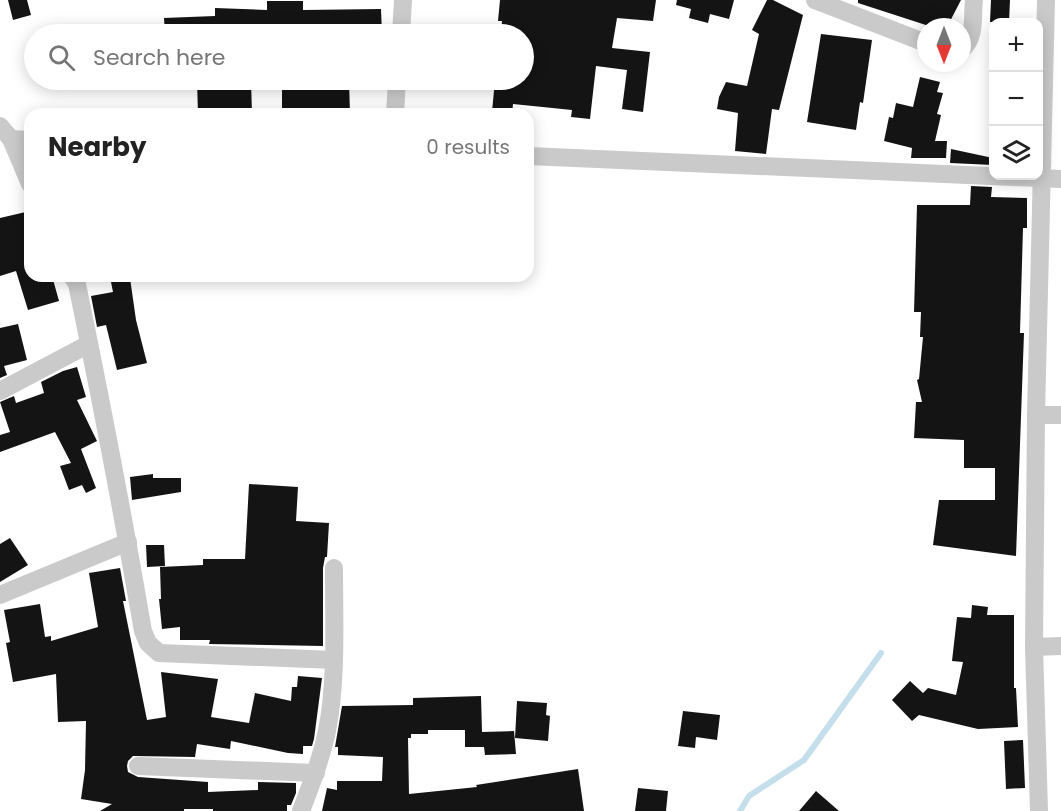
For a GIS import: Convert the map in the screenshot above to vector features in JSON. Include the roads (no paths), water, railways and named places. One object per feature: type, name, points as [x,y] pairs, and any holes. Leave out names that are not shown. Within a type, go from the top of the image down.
[{"type":"street","points":[[402,24],[403,0]]},
{"type":"street","points":[[815,0],[917,40]]},
{"type":"street","points":[[971,39],[974,0]]},
{"type":"street","points":[[1038,811],[1034,647],[1036,415],[1052,179],[1046,0]]},
{"type":"street","points":[[395,108],[396,90]]},
{"type":"street","points":[[6,132],[24,138]]},
{"type":"street","points":[[6,132],[24,171]]},
{"type":"street","points":[[534,156],[1052,179]]},
{"type":"street","points":[[76,282],[128,543],[143,632],[148,643],[159,653],[334,660]]},
{"type":"street","points":[[0,391],[89,344]]},
{"type":"street","points":[[1036,415],[1061,415]]},
{"type":"street","points":[[0,595],[128,543]]},
{"type":"street","points":[[301,811],[316,773],[327,730],[334,660],[334,568]]},
{"type":"street","points":[[1034,647],[1061,646]]},
{"type":"street","points":[[138,766],[316,773]]},
{"type":"waterway","points":[[740,811],[749,796],[804,760],[881,653]]}]
